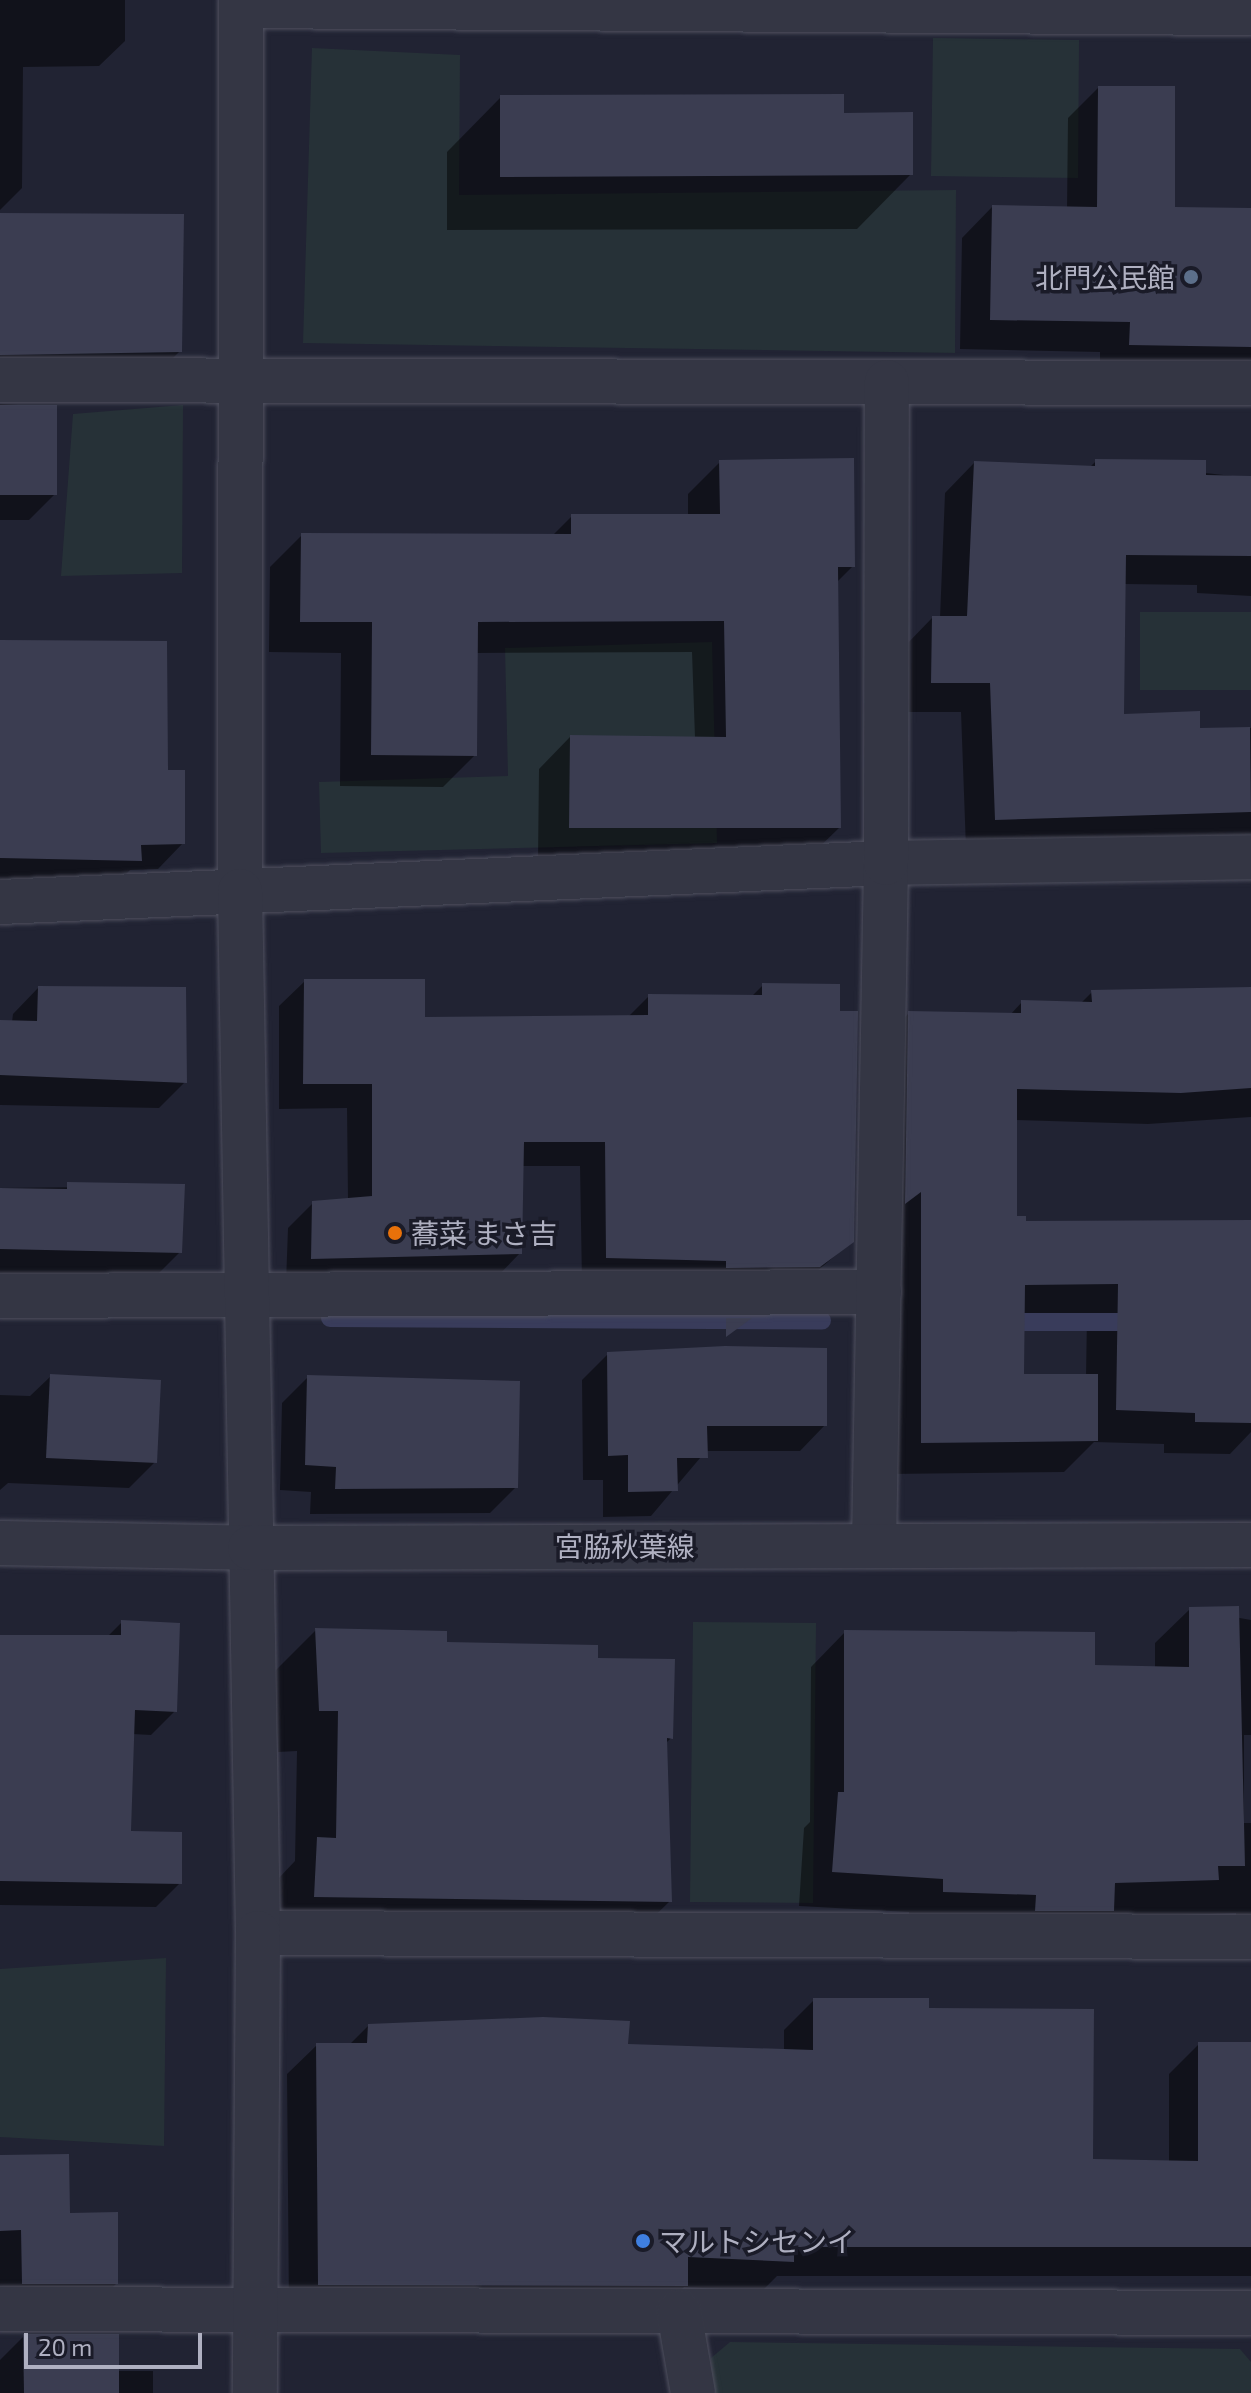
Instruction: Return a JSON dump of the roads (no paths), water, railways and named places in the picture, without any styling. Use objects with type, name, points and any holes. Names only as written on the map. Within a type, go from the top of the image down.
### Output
[{"type":"street","points":[[255,2393],[258,1933],[240,891],[241,3],[1251,13]]},
{"type":"street","points":[[0,380],[1251,383]]},
{"type":"street","points":[[874,1545],[886,863],[887,382]]},
{"type":"street","points":[[0,902],[886,863],[1251,857]]},
{"type":"street","points":[[0,1296],[247,1299],[879,1292]]},
{"type":"street","name":"宮脇秋葉線","points":[[0,1543],[250,1548],[1251,1545]]},
{"type":"street","points":[[258,1933],[1251,1937]]},
{"type":"street","points":[[0,2309],[1251,2313]]},
{"type":"street","points":[[679,2312],[693,2393]]},
{"type":"waterway","points":[[330,1318],[822,1321]]},
{"type":"waterway","points":[[1000,1322],[1142,1322]]},
{"type":"place","name":"北門公民館","points":[[1191,277]]},
{"type":"place","name":"蕎菜 まさ吉","points":[[395,1233]]},
{"type":"place","name":"マルトシセンイ","points":[[643,2241]]}]
